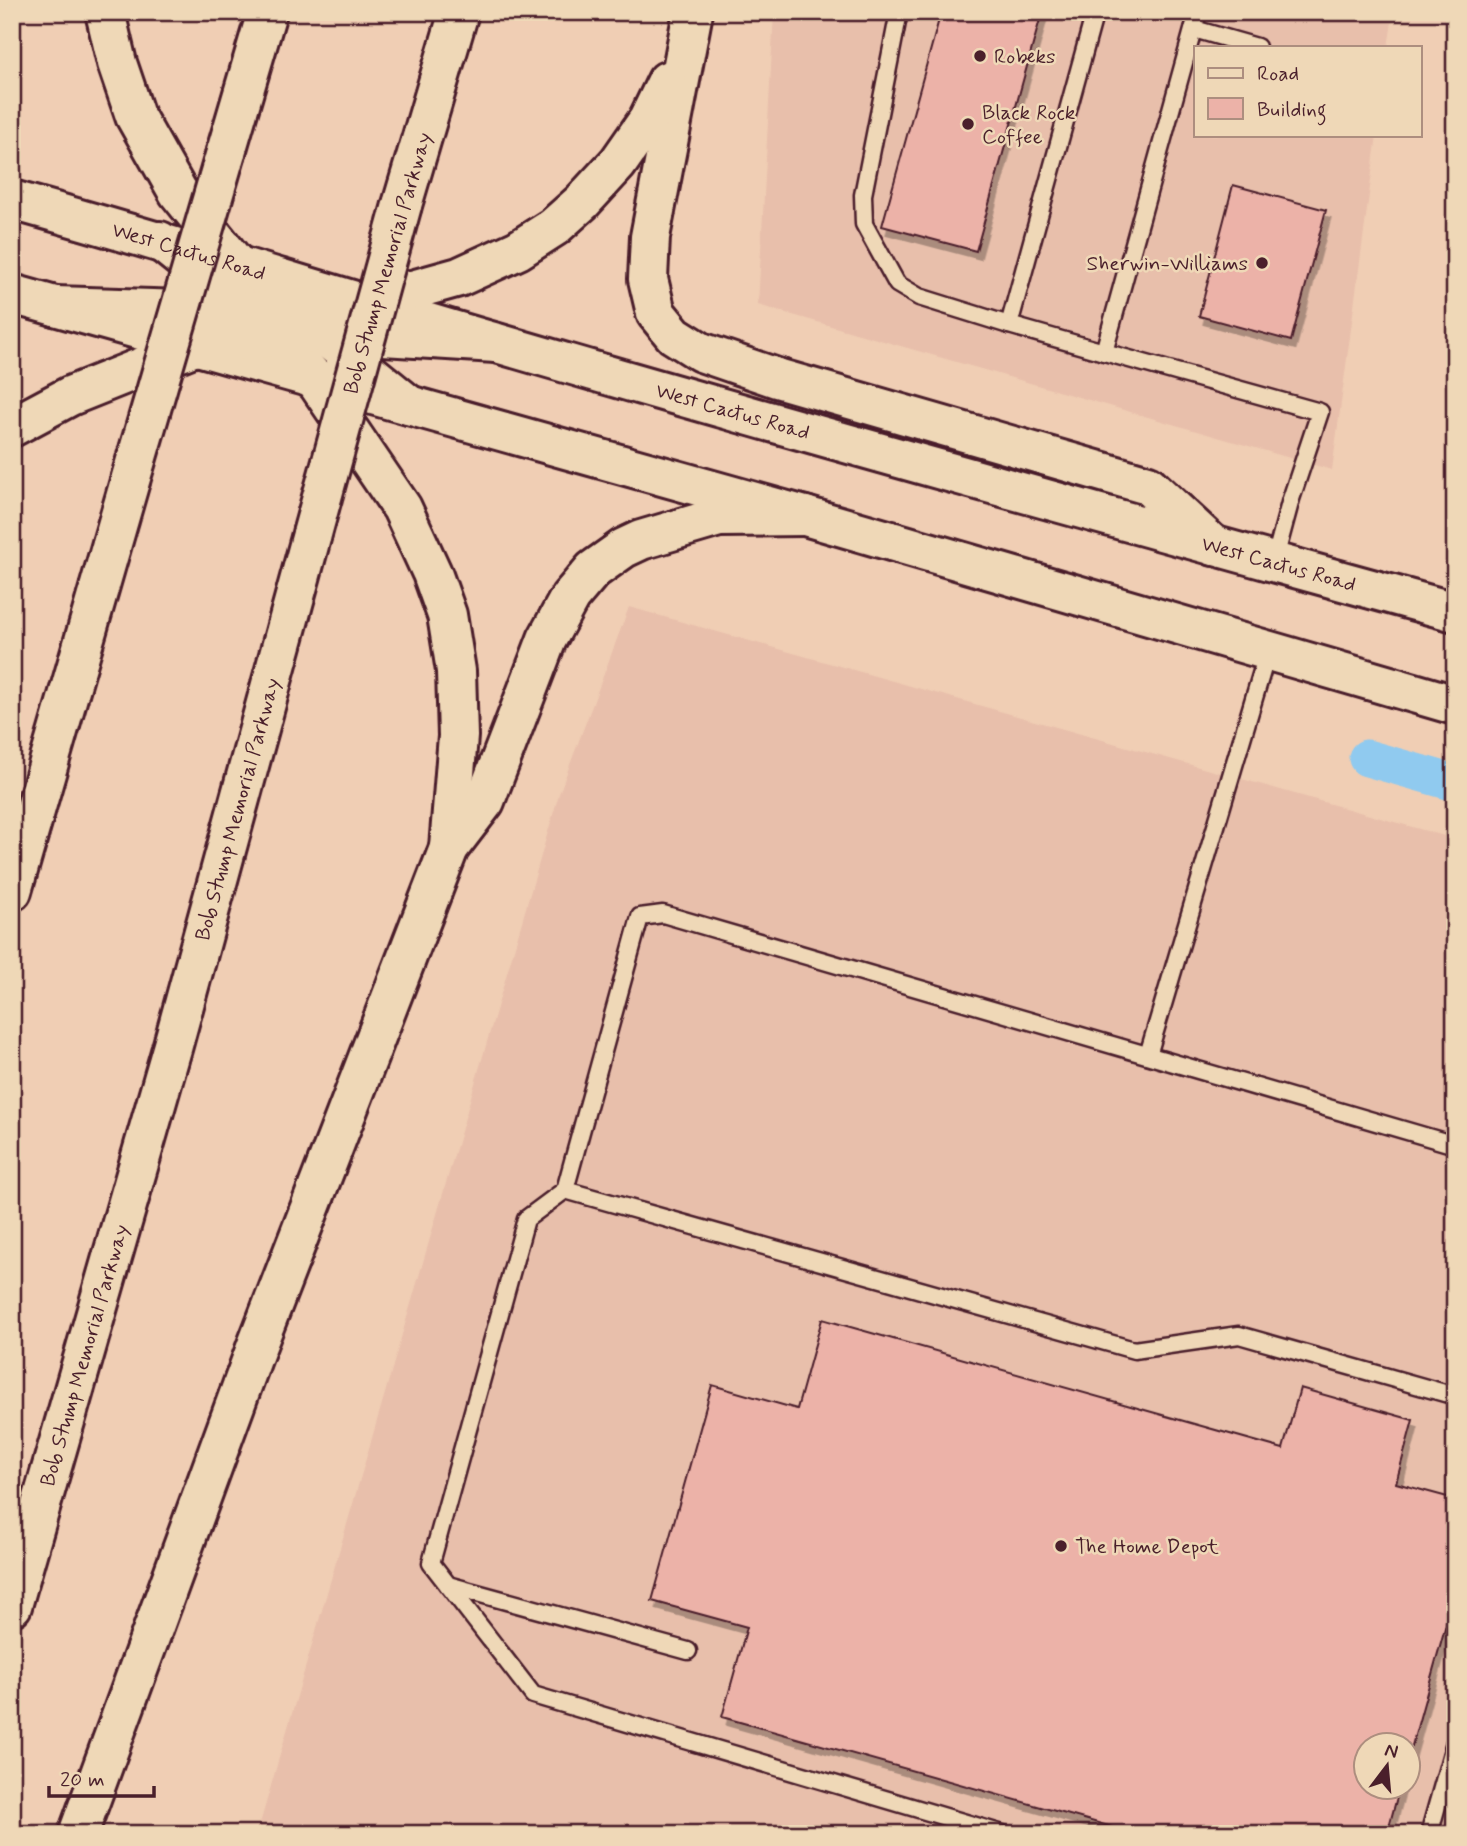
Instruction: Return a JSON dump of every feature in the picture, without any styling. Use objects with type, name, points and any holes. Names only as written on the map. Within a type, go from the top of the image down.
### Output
[{"type":"main road","points":[[105,12],[117,63],[135,116],[178,192],[235,263],[402,509],[432,573],[447,615],[456,671],[458,736],[449,848]]},
{"type":"main road","points":[[12,891],[267,12]]},
{"type":"main road","name":"Bob Stump Memorial Parkway","points":[[12,1606],[173,1045],[402,205],[458,12]]},
{"type":"main road","points":[[12,427],[70,396],[272,318],[362,303],[459,277],[518,250],[554,227],[582,202],[618,163],[648,120],[689,27]]},
{"type":"main road","points":[[689,27],[650,237],[648,279],[656,313],[674,335],[701,352],[777,378],[1148,485],[1214,546]]},
{"type":"main road","name":"West Cactus Road","points":[[12,200],[965,478],[1455,612]]},
{"type":"main road","points":[[160,241],[272,318]]},
{"type":"main road","points":[[12,294],[805,516],[1455,705]]},
{"type":"main road","points":[[55,306],[272,318],[319,332],[496,343]]},
{"type":"main road","points":[[319,332],[410,405]]},
{"type":"main road","points":[[78,1834],[257,1345],[449,848],[485,801],[547,639],[570,597],[593,570],[624,548],[641,541],[719,517],[805,516]]},
{"type":"lane","points":[[899,12],[863,195],[864,224],[897,285],[919,297],[1009,325],[1320,412],[1274,563]]},
{"type":"lane","points":[[1009,325],[1095,12]]},
{"type":"lane","points":[[1104,352],[1198,12]]},
{"type":"lane","points":[[1194,29],[1254,46]]},
{"type":"lane","points":[[1148,1055],[1268,650]]},
{"type":"lane","points":[[1003,1834],[533,1695],[431,1563],[526,1219],[565,1190],[640,917],[663,914],[1455,1144]]},
{"type":"lane","points":[[565,1190],[1134,1350],[1239,1335],[1455,1396]]},
{"type":"lane","points":[[448,1585],[688,1651]]},
{"type":"lane","points":[[1429,1834],[1455,1742]]},
{"type":"shaded area","points":[[774,12],[1358,12],[1392,22],[1388,46],[1194,46],[1194,136],[1377,136],[1332,470],[758,305]]},
{"type":"shaded area","points":[[629,607],[1455,839],[1455,1834],[257,1834],[559,794]]},
{"type":"building","points":[[941,12],[1042,12],[976,251],[882,226]]},
{"type":"building","name":"Sherwin-Williams","points":[[1233,185],[1326,210],[1291,341],[1199,316]]},
{"type":"building","name":"The Home Depot","points":[[822,1319],[1283,1449],[1300,1388],[1413,1420],[1396,1483],[1455,1499],[1455,1592],[1416,1730],[1352,1730],[1352,1800],[1396,1800],[1387,1834],[1137,1834],[722,1717],[747,1627],[652,1601],[712,1385],[797,1409]]},
{"type":"waterway","points":[[1367,758],[1455,783]]},
{"type":"place","name":"Robeks","points":[[980,56]]},
{"type":"place","name":"Black Rock Coffee","points":[[968,124]]},
{"type":"place","name":"Sherwin-Williams","points":[[1262,263]]},
{"type":"place","name":"The Home Depot","points":[[1061,1546]]}]
